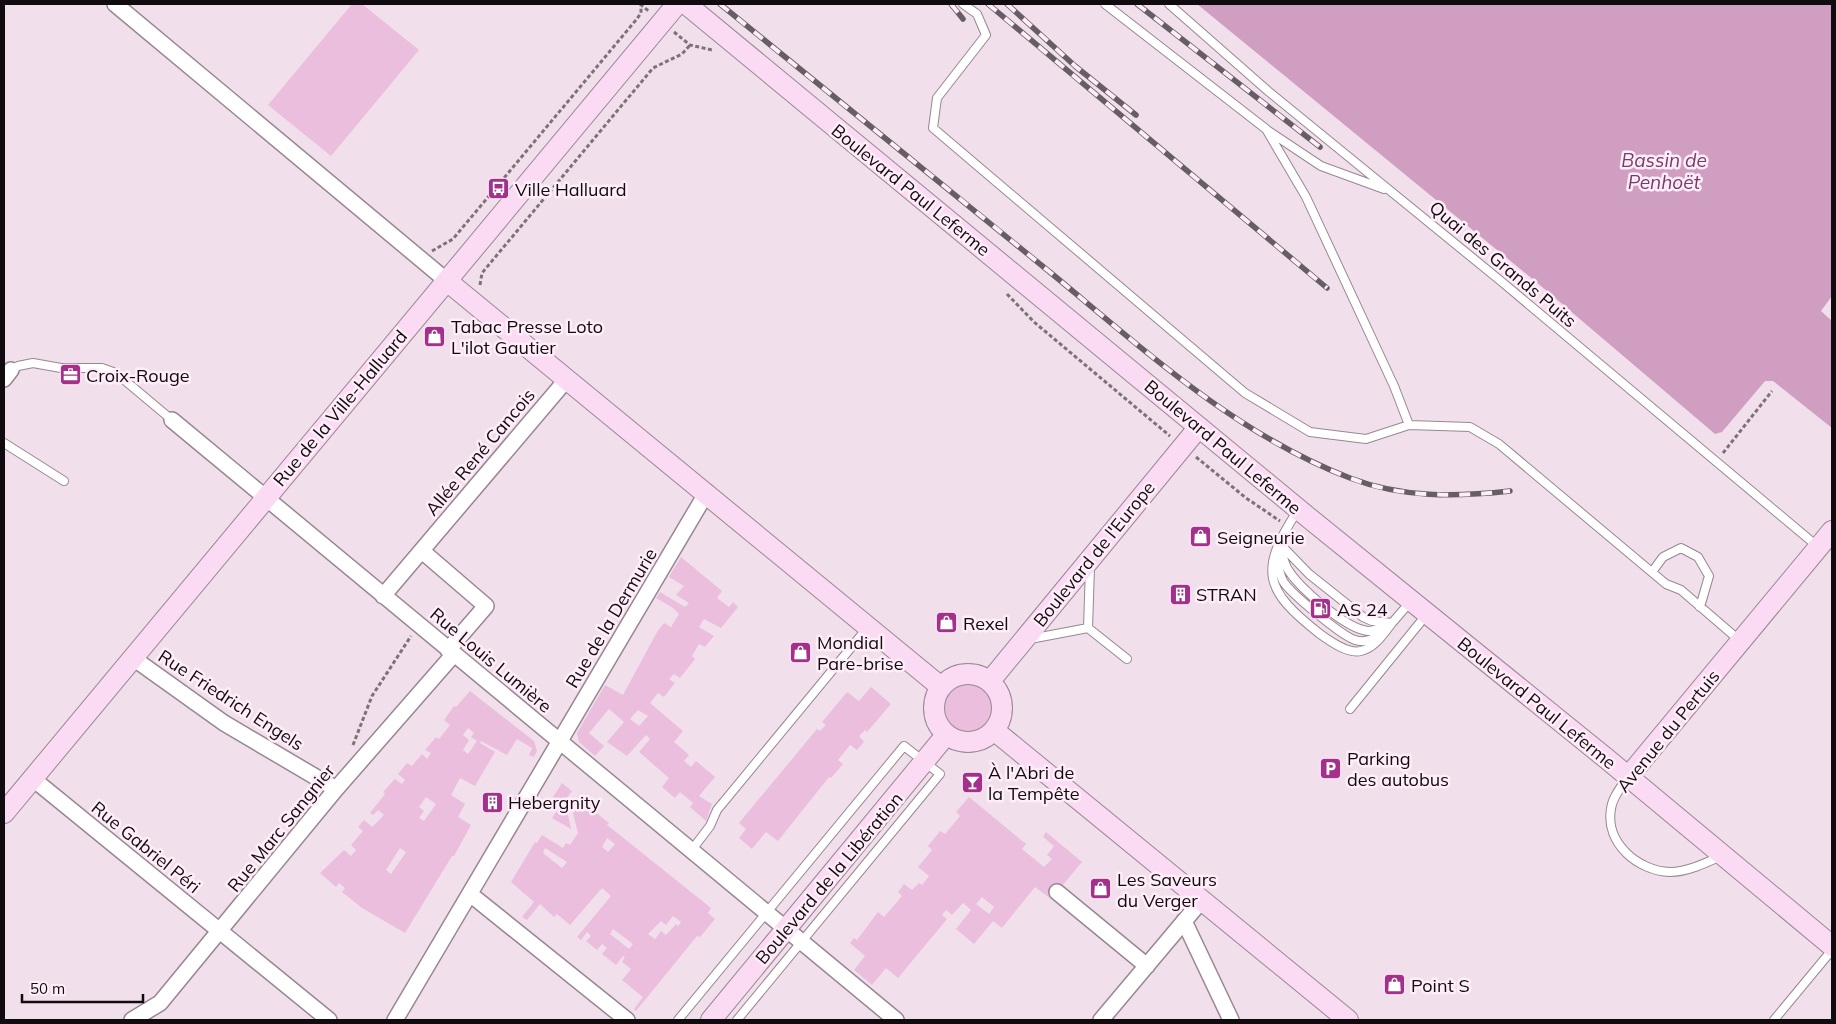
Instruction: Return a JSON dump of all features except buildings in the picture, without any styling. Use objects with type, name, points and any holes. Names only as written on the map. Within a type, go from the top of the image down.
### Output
[{"type":"main road","name":"Rue de la Ville-Halluard","points":[[4,813],[677,4]]},
{"type":"main road","name":"Boulevard Paul Leferme","points":[[686,4],[1298,509],[1628,776],[1832,948]]},
{"type":"main road","points":[[447,281],[707,492],[941,687]]},
{"type":"main road","name":"Boulevard de l'Europe","points":[[990,681],[1199,427]]},
{"type":"main road","name":"Avenue du Pertuis","points":[[1628,776],[1828,540]]},
{"type":"main road","points":[[959,675],[980,676],[990,681],[1001,696],[1003,704],[1002,714],[995,731],[976,742],[955,740],[946,735],[939,727],[934,706],[941,687],[949,679],[959,675]]},
{"type":"main road","points":[[995,731],[1348,1020]]},
{"type":"main road","name":"Boulevard de la Libération","points":[[711,1020],[946,735]]},
{"type":"street","points":[[115,4],[447,281]]},
{"type":"street","name":"Allée René Cancois","points":[[383,596],[567,379]]},
{"type":"street","name":"Rue Louis Lumière","points":[[172,420],[896,1020]]},
{"type":"street","name":"Rue de la Dermurie","points":[[396,1020],[707,492]]},
{"type":"street","name":"Rue Marc Sangnier","points":[[132,1020],[160,1004],[451,652],[486,606],[422,550]]},
{"type":"street","name":"Rue Friedrich Engels","points":[[132,658],[224,723],[336,789]]},
{"type":"street","name":"Rue Gabriel Péri","points":[[32,778],[329,1020]]},
{"type":"street","points":[[1057,892],[1147,966]]},
{"type":"street","points":[[470,894],[627,1020]]},
{"type":"street","points":[[1102,1020],[1202,900]]},
{"type":"street","points":[[1184,921],[1231,1020]]},
{"type":"lane","points":[[963,4],[977,14],[986,35],[938,98],[933,128],[1245,393],[1310,432],[1366,439],[1408,425],[1470,427],[1499,444],[1666,584],[1681,590],[1741,641]]},
{"type":"lane","points":[[1105,4],[1266,129],[1321,166],[1391,191]]},
{"type":"lane","name":"Quai des Grands Puits","points":[[1169,4],[1268,91],[1716,461],[1828,540]]},
{"type":"lane","points":[[1266,129],[1306,197],[1394,386],[1408,425]]},
{"type":"lane","points":[[7,375],[18,366],[33,363],[61,368],[102,368],[116,373],[172,420]]},
{"type":"lane","points":[[4,443],[64,481]]},
{"type":"lane","points":[[1298,509],[1278,542],[1273,564],[1276,591],[1294,613],[1323,636],[1353,652],[1364,651],[1378,642],[1392,623]]},
{"type":"lane","points":[[1278,542],[1309,574],[1363,617],[1372,621],[1392,623]]},
{"type":"lane","points":[[1278,542],[1287,568],[1298,582],[1340,618],[1355,628],[1369,631],[1392,623],[1419,608]]},
{"type":"lane","points":[[1278,542],[1277,555],[1283,581],[1293,594],[1353,640],[1373,639],[1392,623]]},
{"type":"lane","points":[[1652,572],[1663,557],[1681,548],[1698,557],[1709,576],[1700,607]]},
{"type":"lane","points":[[1088,628],[1091,558]]},
{"type":"lane","points":[[1350,709],[1419,608]]},
{"type":"lane","points":[[691,851],[710,826],[717,810],[868,626]]},
{"type":"lane","points":[[1023,640],[1088,628],[1127,659]]},
{"type":"lane","points":[[678,1020],[904,746],[940,774],[737,1020]]},
{"type":"lane","name":"Avenue du Pertuis","points":[[1628,776],[1618,791],[1611,809],[1612,830],[1622,849],[1637,862],[1651,868],[1670,872],[1692,868],[1722,855]]},
{"type":"lane","points":[[1774,1020],[1832,948]]},
{"type":"path","points":[[424,262],[435,248],[453,239],[636,20],[641,13],[641,4]]},
{"type":"path","points":[[478,306],[482,273],[653,68],[682,54],[690,45]]},
{"type":"path","points":[[1716,461],[1772,391]]},
{"type":"path","points":[[351,752],[372,696],[419,625]]},
{"type":"shaded area","points":[[352,4],[362,4],[419,50],[331,156],[268,105]]},
{"type":"shaded area","points":[[681,557],[722,591],[717,598],[729,607],[733,602],[738,607],[721,628],[704,619],[699,627],[714,636],[705,647],[699,644],[692,656],[695,659],[680,678],[674,674],[669,679],[675,683],[664,697],[658,693],[650,703],[683,731],[674,742],[689,755],[684,761],[691,767],[696,761],[715,777],[699,796],[712,804],[706,821],[690,807],[693,803],[680,792],[675,798],[662,787],[669,778],[639,752],[650,739],[646,735],[627,756],[607,742],[624,722],[609,709],[589,733],[604,746],[595,756],[579,742],[577,733],[605,685],[623,695],[657,632],[664,623],[671,627],[679,614],[656,598],[660,592],[685,607],[689,603],[676,595],[684,586],[669,577]],"holes":[[[638,710],[648,716],[639,726],[630,719]]]},
{"type":"shaded area","points":[[967,683],[977,685],[985,690],[990,698],[992,708],[990,718],[985,726],[977,731],[967,733],[957,731],[949,726],[944,718],[942,708],[944,698],[949,690],[957,685]]},
{"type":"shaded area","points":[[871,687],[891,704],[867,732],[865,730],[859,736],[864,742],[857,750],[850,745],[838,760],[843,764],[831,778],[829,777],[778,841],[766,832],[752,849],[739,838],[746,829],[739,823],[817,729],[820,731],[826,725],[822,722],[847,692],[859,701]]},
{"type":"shaded area","points":[[470,691],[534,741],[537,751],[534,757],[529,755],[532,748],[517,739],[507,755],[481,741],[480,743],[495,752],[475,786],[460,778],[451,795],[465,804],[458,817],[471,825],[454,856],[452,856],[405,933],[362,908],[342,892],[345,888],[339,883],[336,887],[320,873],[344,850],[351,856],[356,850],[351,845],[363,831],[358,827],[364,820],[372,827],[384,815],[378,810],[373,815],[370,813],[385,794],[383,792],[395,779],[402,784],[405,780],[398,774],[407,763],[412,766],[422,754],[427,759],[431,753],[425,750],[436,737],[439,739],[450,725],[444,720],[454,706],[456,707]],"holes":[[[468,728],[474,733],[471,737],[477,741],[468,754],[463,750],[469,740],[463,735]],[[426,797],[436,804],[424,821],[419,818],[424,811],[419,807]],[[400,848],[406,852],[391,874],[386,870]]]},
{"type":"shaded area","points":[[562,783],[572,791],[561,806],[567,810],[571,829],[552,818],[560,806],[551,800]]},
{"type":"shaded area","points":[[969,797],[1026,844],[1022,849],[1044,867],[1052,859],[1047,855],[1054,846],[1043,837],[1046,832],[1082,862],[1051,899],[1035,887],[1002,928],[993,921],[974,944],[956,929],[971,910],[963,903],[952,915],[946,910],[942,915],[947,919],[898,978],[886,968],[872,985],[854,970],[865,956],[850,943],[854,938],[857,940],[878,912],[884,917],[902,896],[898,892],[904,884],[912,890],[919,883],[922,885],[929,876],[918,867],[932,850],[928,846],[940,831],[945,834],[960,816],[956,812]],"holes":[[[982,897],[994,907],[989,914],[976,904]]]},
{"type":"shaded area","points":[[583,802],[609,823],[607,825],[711,908],[708,913],[715,919],[700,937],[697,936],[636,1011],[634,1009],[643,997],[622,980],[631,969],[622,962],[625,957],[623,956],[616,965],[602,954],[607,948],[602,944],[597,950],[586,941],[591,936],[587,932],[581,940],[577,937],[611,896],[602,888],[570,925],[557,914],[554,917],[540,904],[527,920],[522,917],[534,902],[511,882],[535,842],[537,843],[542,835],[563,848],[566,843],[570,845],[578,833],[573,813]],"holes":[[[607,838],[615,844],[608,852],[602,847]],[[545,848],[567,862],[562,868],[543,853]],[[673,916],[681,922],[678,926],[676,924],[666,935],[661,931],[655,939],[648,934],[661,921],[666,925]],[[613,929],[633,944],[629,949],[610,934]]]},
{"type":"water","name":"Bassin de Penhoët","points":[[1197,4],[1832,4],[1832,296],[1821,311],[1832,321],[1832,428],[1773,381],[1765,381],[1722,432],[1715,434],[1541,286]]},
{"type":"railway","points":[[720,4],[1156,360],[1230,414],[1269,439],[1308,460],[1370,485],[1409,492],[1449,495],[1510,491]]},
{"type":"railway","points":[[951,4],[963,19]]},
{"type":"railway","points":[[988,4],[1327,288]]},
{"type":"railway","points":[[1007,4],[1075,66],[1136,115]]},
{"type":"railway","points":[[1137,4],[1320,147]]},
{"type":"place","name":"Ville Halluard","points":[[499,189]]},
{"type":"place","name":"Tabac Presse Loto L'ilot Gautier","points":[[435,336]]},
{"type":"place","name":"Croix-Rouge","points":[[70,375]]},
{"type":"place","name":"Seigneurie","points":[[1201,537]]},
{"type":"place","name":"STRAN","points":[[1180,594]]},
{"type":"place","name":"AS 24","points":[[1321,609]]},
{"type":"place","name":"Rexel","points":[[947,623]]},
{"type":"place","name":"Mondial Pare-brise","points":[[801,652]]},
{"type":"place","name":"Parking des autobus","points":[[1331,768]]},
{"type":"place","name":"À l'Abri de la Tempête","points":[[972,782]]},
{"type":"place","name":"Hebergnity","points":[[492,802]]},
{"type":"place","name":"Les Saveurs du Verger","points":[[1101,889]]},
{"type":"place","name":"Point S","points":[[1395,985]]}]
